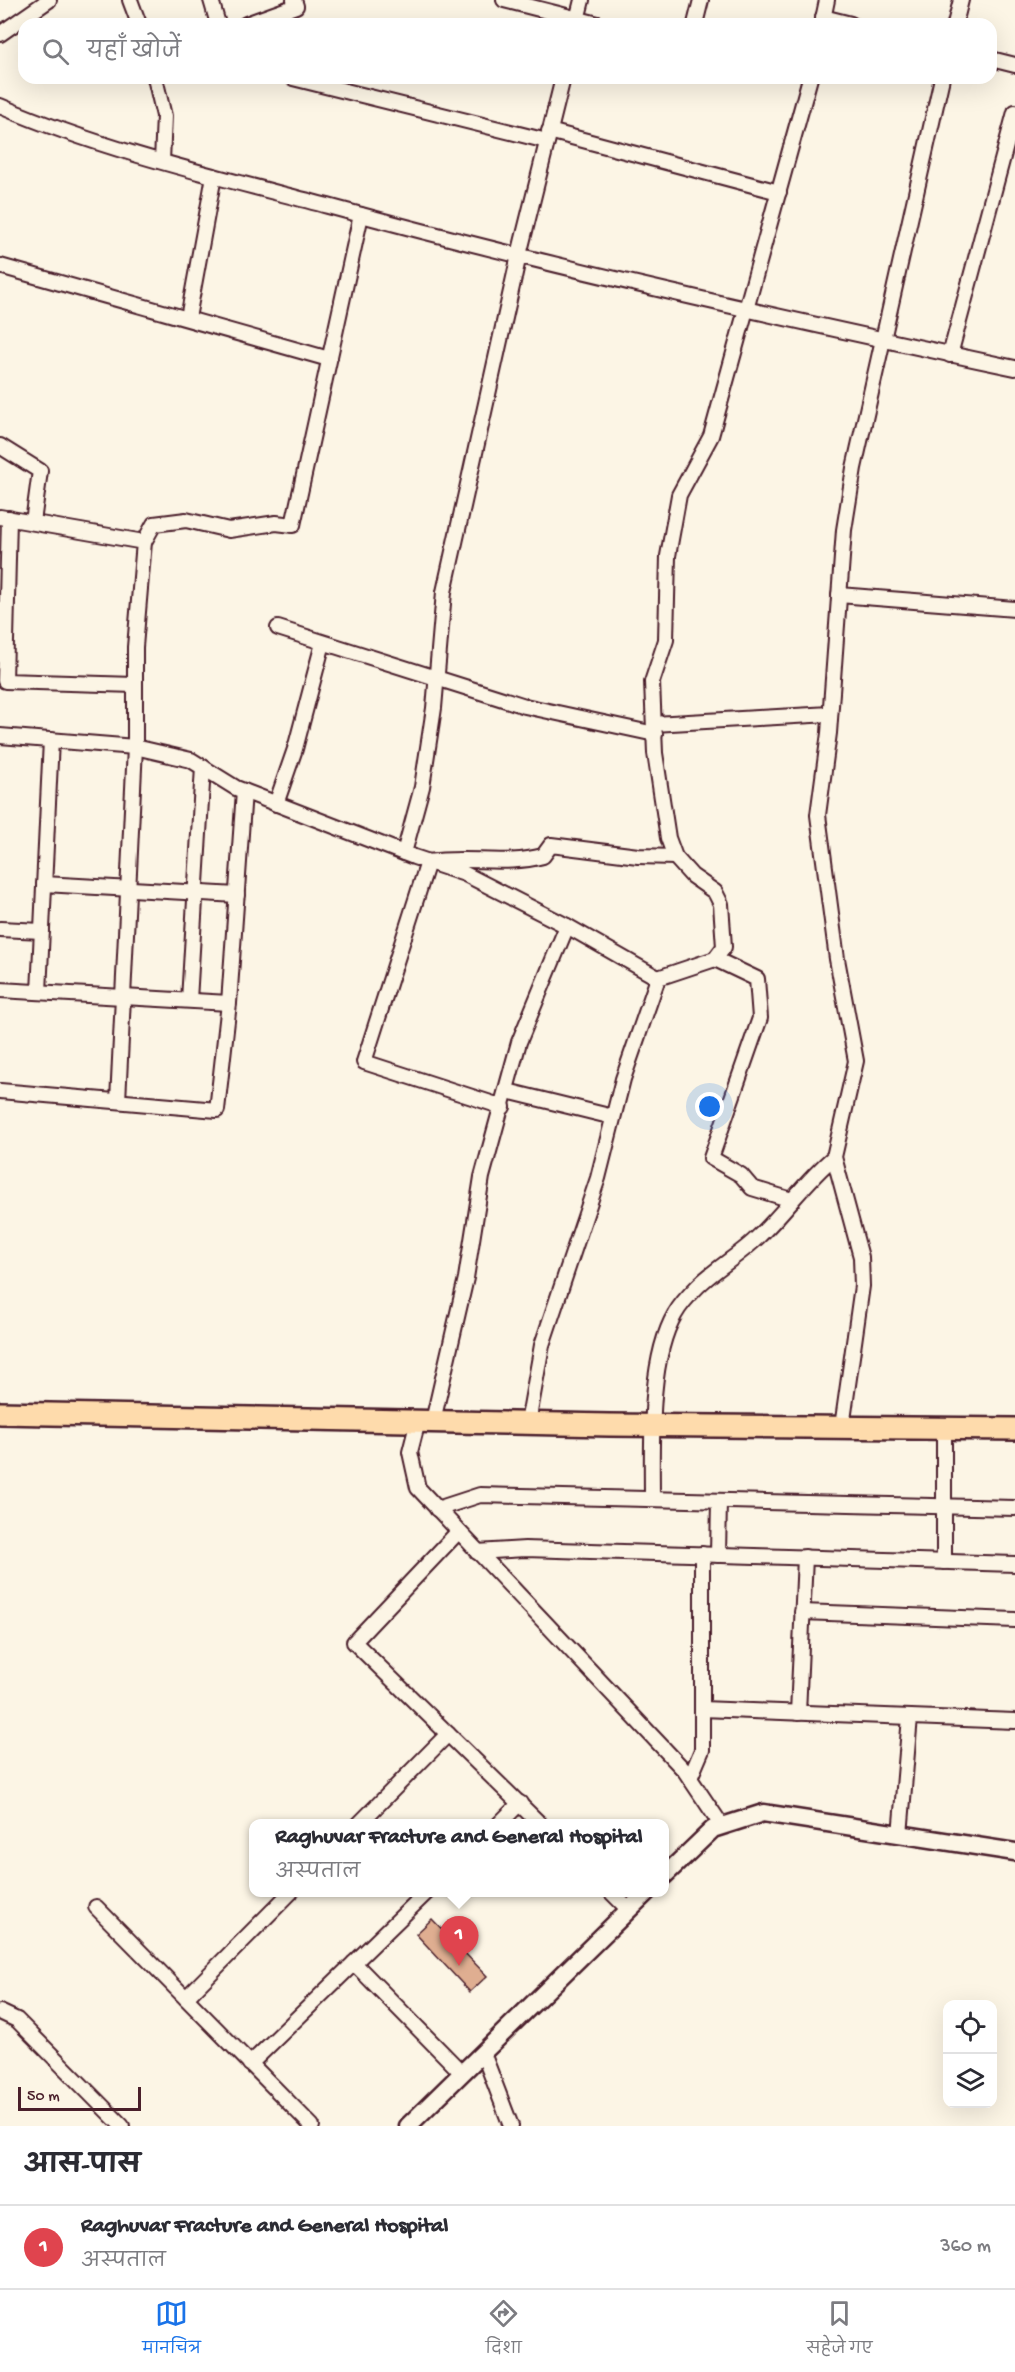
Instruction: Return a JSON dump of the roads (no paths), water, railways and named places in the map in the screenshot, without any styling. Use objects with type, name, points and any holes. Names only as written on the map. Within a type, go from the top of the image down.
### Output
[{"type":"main road","points":[[0,1413],[1015,1429]]},
{"type":"street","points":[[23,18],[49,0]]},
{"type":"street","points":[[130,0],[137,18]]},
{"type":"street","points":[[211,0],[216,18]]},
{"type":"street","points":[[263,18],[296,6],[294,0]]},
{"type":"street","points":[[504,0],[567,18]]},
{"type":"street","points":[[578,18],[582,0]]},
{"type":"street","points":[[696,18],[701,0]]},
{"type":"street","points":[[823,18],[827,0]]},
{"type":"street","points":[[956,18],[961,0]]},
{"type":"street","points":[[0,34],[18,22]]},
{"type":"street","points":[[997,60],[1015,65]]},
{"type":"street","points":[[156,84],[164,116],[162,161]]},
{"type":"street","points":[[318,84],[779,192]]},
{"type":"street","points":[[404,853],[422,787],[436,680],[444,592],[519,255],[561,84]]},
{"type":"street","points":[[0,736],[135,747],[191,760],[244,791],[465,874],[567,926],[658,978],[715,958],[724,946],[722,904],[715,892],[692,876],[675,857],[668,838],[654,729],[652,682],[666,640],[668,556],[679,495],[711,436],[808,84]]},
{"type":"street","points":[[842,1427],[861,1276],[858,1246],[834,1157],[856,1061],[837,959],[820,844],[818,815],[830,714],[844,530],[881,340],[941,84]]},
{"type":"street","points":[[0,106],[162,161],[361,215],[746,310],[1015,368]]},
{"type":"street","points":[[950,354],[1015,112]]},
{"type":"street","points":[[188,318],[214,176]]},
{"type":"street","points":[[118,1101],[135,747],[135,647],[144,542],[154,524],[186,520],[229,530],[276,523],[293,525],[361,215]]},
{"type":"street","points":[[0,266],[329,359]]},
{"type":"street","points":[[0,446],[40,471],[33,522]]},
{"type":"street","points":[[135,686],[5,681],[4,517],[144,542]]},
{"type":"street","points":[[839,595],[1015,609]]},
{"type":"street","points":[[278,628],[436,680],[525,706],[654,729],[830,714]]},
{"type":"street","points":[[276,804],[295,749],[323,643]]},
{"type":"street","points":[[39,992],[51,740]]},
{"type":"street","points":[[189,1000],[202,767]]},
{"type":"street","points":[[0,1090],[217,1110],[229,1003],[244,791]]},
{"type":"street","points":[[428,862],[455,858],[527,860],[543,856],[551,845],[638,856],[675,857]]},
{"type":"street","points":[[428,862],[364,1062],[502,1107]]},
{"type":"street","points":[[44,884],[237,895]]},
{"type":"street","points":[[567,926],[519,1042],[482,1177],[466,1278],[426,1421],[410,1452],[418,1488],[690,1778],[722,1826]]},
{"type":"street","points":[[0,929],[42,931]]},
{"type":"street","points":[[715,958],[757,979],[760,1018],[711,1158],[741,1174],[752,1188],[792,1200]]},
{"type":"street","points":[[528,1423],[542,1346],[598,1178],[623,1080],[658,978]]},
{"type":"street","points":[[0,990],[123,995],[229,1003]]},
{"type":"street","points":[[507,1091],[613,1117]]},
{"type":"street","points":[[652,1499],[652,1425],[662,1347],[675,1314],[699,1285],[740,1255],[775,1221],[809,1178],[834,1157]]},
{"type":"street","points":[[944,1428],[944,1562]]},
{"type":"street","points":[[437,1509],[480,1495],[1015,1508]]},
{"type":"street","points":[[717,1555],[718,1501]]},
{"type":"street","points":[[458,1532],[354,1642],[535,1819]]},
{"type":"street","points":[[477,1552],[525,1549],[1015,1564]]},
{"type":"street","points":[[690,1778],[702,1750],[702,1554]]},
{"type":"street","points":[[798,1713],[805,1557]]},
{"type":"street","points":[[802,1612],[1015,1620]]},
{"type":"street","points":[[702,1709],[1015,1721]]},
{"type":"street","points":[[900,1834],[910,1717]]},
{"type":"street","points":[[364,1819],[448,1734]]},
{"type":"street","points":[[504,1819],[520,1803]]},
{"type":"street","points":[[669,1871],[713,1829],[763,1813],[1015,1852]]},
{"type":"street","points":[[186,1998],[287,1897]]},
{"type":"street","points":[[250,2064],[423,1897]]},
{"type":"street","points":[[615,1897],[629,1910]]},
{"type":"street","points":[[408,2126],[643,1897]]},
{"type":"street","points":[[96,1907],[312,2126]]},
{"type":"street","points":[[354,1963],[462,2073]]},
{"type":"street","points":[[0,2012],[17,2020],[122,2126]]},
{"type":"street","points":[[483,2053],[511,2126]]},
{"type":"place","name":"Raghuvar Fracture and General Hospital","points":[[459,1966]]}]
